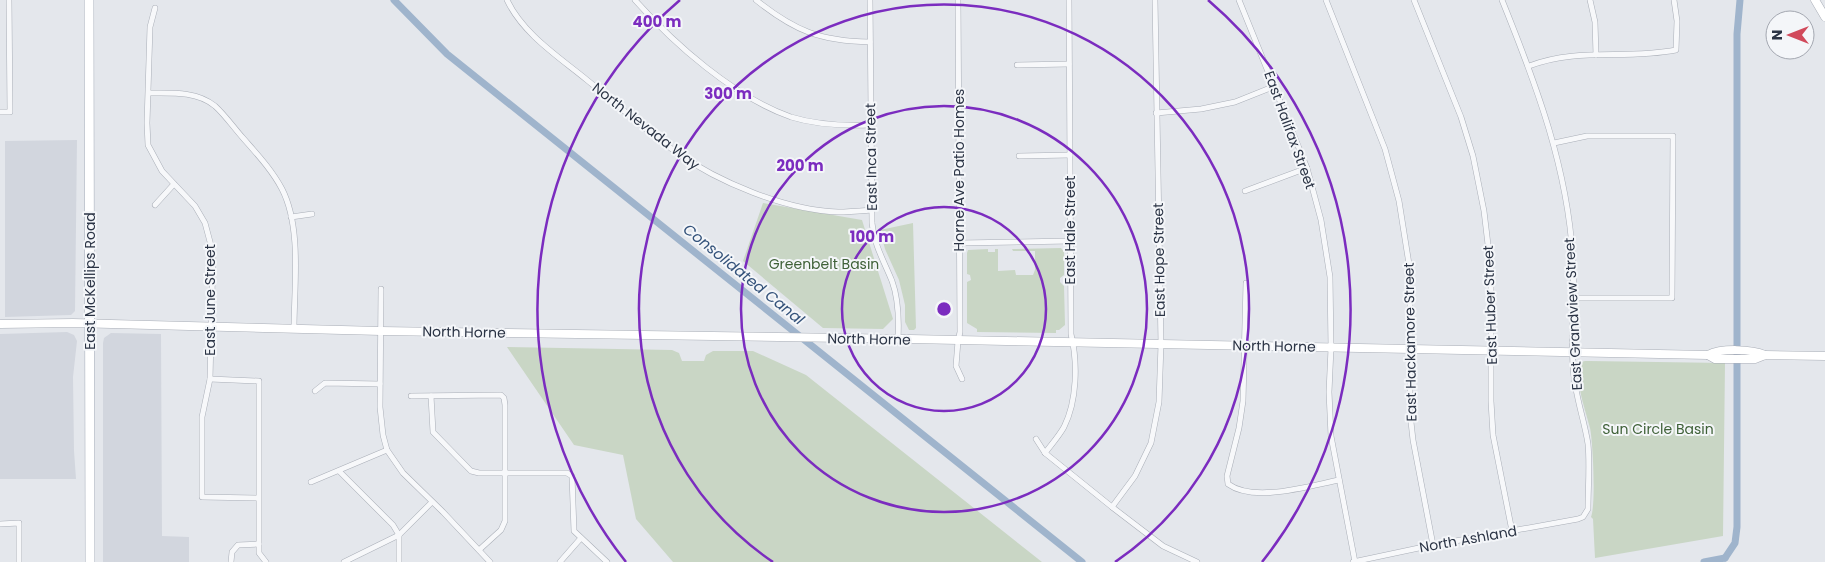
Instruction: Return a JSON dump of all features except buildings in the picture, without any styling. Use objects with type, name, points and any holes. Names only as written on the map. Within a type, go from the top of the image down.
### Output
[{"type":"main road","name":"East McKellips Road","points":[[89,0],[90,562]]},
{"type":"street","points":[[0,112],[10,112],[9,0]]},
{"type":"street","name":"North Nevada Way","points":[[507,0],[511,9],[535,36],[674,151],[704,171],[762,196],[803,206],[839,212],[872,210]]},
{"type":"street","points":[[636,0],[653,20],[723,82],[759,102],[790,116],[815,122],[834,126],[870,126]]},
{"type":"street","points":[[756,0],[780,18],[807,32],[833,39],[870,42]]},
{"type":"street","name":"East Inca Street","points":[[870,0],[872,231],[895,293],[898,310],[898,339]]},
{"type":"street","name":"Horne Ave Patio Homes","points":[[958,0],[960,332],[956,366],[962,379]]},
{"type":"street","name":"East Hale Street","points":[[1045,453],[1064,428],[1073,397],[1075,350],[1071,334],[1068,0]]},
{"type":"street","name":"East Hope Street","points":[[1112,507],[1135,476],[1151,443],[1159,402],[1160,344],[1155,0]]},
{"type":"street","name":"East Halifax Street","points":[[1239,0],[1307,168],[1321,220],[1330,277],[1331,348],[1329,392],[1331,436],[1354,562]]},
{"type":"street","name":"East Hackamore Street","points":[[1326,0],[1385,149],[1399,201],[1408,264],[1410,413],[1413,440],[1433,545]]},
{"type":"street","name":"East Huber Street","points":[[1414,0],[1457,108],[1473,156],[1484,211],[1491,270],[1491,401],[1493,435],[1512,531]]},
{"type":"street","name":"East Grandview Street","points":[[1502,0],[1529,66],[1554,143],[1567,213],[1573,262],[1573,352],[1576,395],[1588,446],[1588,509],[1583,517]]},
{"type":"street","points":[[1590,0],[1595,22],[1596,55]]},
{"type":"street","points":[[1529,66],[1548,59],[1570,55],[1655,54],[1676,50],[1677,21],[1674,0]]},
{"type":"street","points":[[1815,0],[1825,17]]},
{"type":"street","name":"East June Street","points":[[155,8],[150,27],[148,145],[162,171],[195,206],[205,223],[213,253],[210,379],[202,417],[202,497],[258,498]]},
{"type":"street","points":[[1018,65],[1069,64]]},
{"type":"street","points":[[1156,113],[1201,109],[1235,102],[1275,86]]},
{"type":"street","points":[[149,93],[185,94],[200,98],[214,106],[269,168],[283,191],[291,217],[295,254],[294,329]]},
{"type":"street","points":[[1554,143],[1587,136],[1673,136],[1672,298],[1574,298]]},
{"type":"street","points":[[1019,156],[1070,155]]},
{"type":"street","points":[[1244,191],[1307,168]]},
{"type":"street","points":[[155,205],[174,184]]},
{"type":"street","points":[[291,217],[312,214]]},
{"type":"street","points":[[960,242],[1070,241]]},
{"type":"street","points":[[1246,283],[1245,345],[1240,419],[1227,476],[1228,484],[1233,488],[1252,492],[1281,492],[1339,480]]},
{"type":"street","points":[[382,289],[380,384],[382,428],[387,450],[403,473],[490,562]]},
{"type":"street","name":"North Horne","points":[[0,324],[73,323],[211,328],[1492,350],[1708,355],[1714,359],[1728,355],[1744,355],[1755,359],[1765,355],[1825,356]]},
{"type":"street","points":[[210,379],[259,381],[259,553],[266,562]]},
{"type":"street","points":[[315,391],[325,383],[380,384]]},
{"type":"street","points":[[411,396],[501,395],[504,398],[505,521],[501,530],[479,550]]},
{"type":"street","points":[[431,396],[433,432],[471,471],[478,473],[567,473],[572,476],[574,530],[607,562]]},
{"type":"street","points":[[1036,439],[1045,453],[1112,507],[1164,546],[1197,562]]},
{"type":"street","points":[[311,482],[339,472],[387,450]]},
{"type":"street","points":[[339,472],[393,525],[399,534],[399,562]]},
{"type":"street","points":[[344,562],[399,534],[432,502]]},
{"type":"street","name":"North Ashland","points":[[1354,562],[1583,517]]},
{"type":"street","points":[[0,524],[19,523],[19,562]]},
{"type":"street","points":[[560,562],[582,538]]},
{"type":"street","points":[[231,562],[232,552],[238,545],[259,544]]},
{"type":"shaded area","points":[[77,140],[75,311],[71,315],[5,317],[5,141]]},
{"type":"shaded area","points":[[67,332],[74,335],[77,341],[73,377],[76,479],[0,479],[0,334]]},
{"type":"shaded area","points":[[111,333],[161,334],[162,536],[189,537],[189,562],[103,562],[103,343],[104,338]]},
{"type":"green space","name":"Greenbelt Basin","points":[[763,203],[862,220],[893,319],[883,329],[823,328],[743,261]]},
{"type":"green space","points":[[913,223],[916,328],[909,330],[905,322],[905,305],[899,280],[885,249],[880,230]]},
{"type":"green space","points":[[1061,248],[1064,252],[1064,275],[1060,278],[1060,282],[1064,286],[1065,325],[1056,330],[1056,333],[977,332],[977,329],[967,323],[967,282],[971,280],[970,275],[967,274],[968,250],[988,249],[988,252],[995,252],[995,249],[998,249],[998,271],[1015,270],[1016,275],[1033,275],[1035,270],[1035,251],[1013,251],[1012,249]]},
{"type":"green space","points":[[507,347],[672,350],[679,353],[682,361],[704,361],[706,355],[713,351],[753,351],[806,375],[1042,562],[673,562],[636,519],[623,455],[574,445]]},
{"type":"green space","name":"Sun Circle Basin","points":[[1584,361],[1725,363],[1723,536],[1595,558],[1593,519],[1591,517],[1594,487],[1592,446],[1590,428],[1578,380],[1581,363]]},
{"type":"waterway","name":"Consolidated Canal","points":[[394,0],[447,54],[1082,562]]},
{"type":"waterway","points":[[1725,558],[1735,543],[1737,527],[1737,34],[1740,0]]},
{"type":"waterway","name":"Consolidated Canal","points":[[1704,562],[1725,558]]}]
